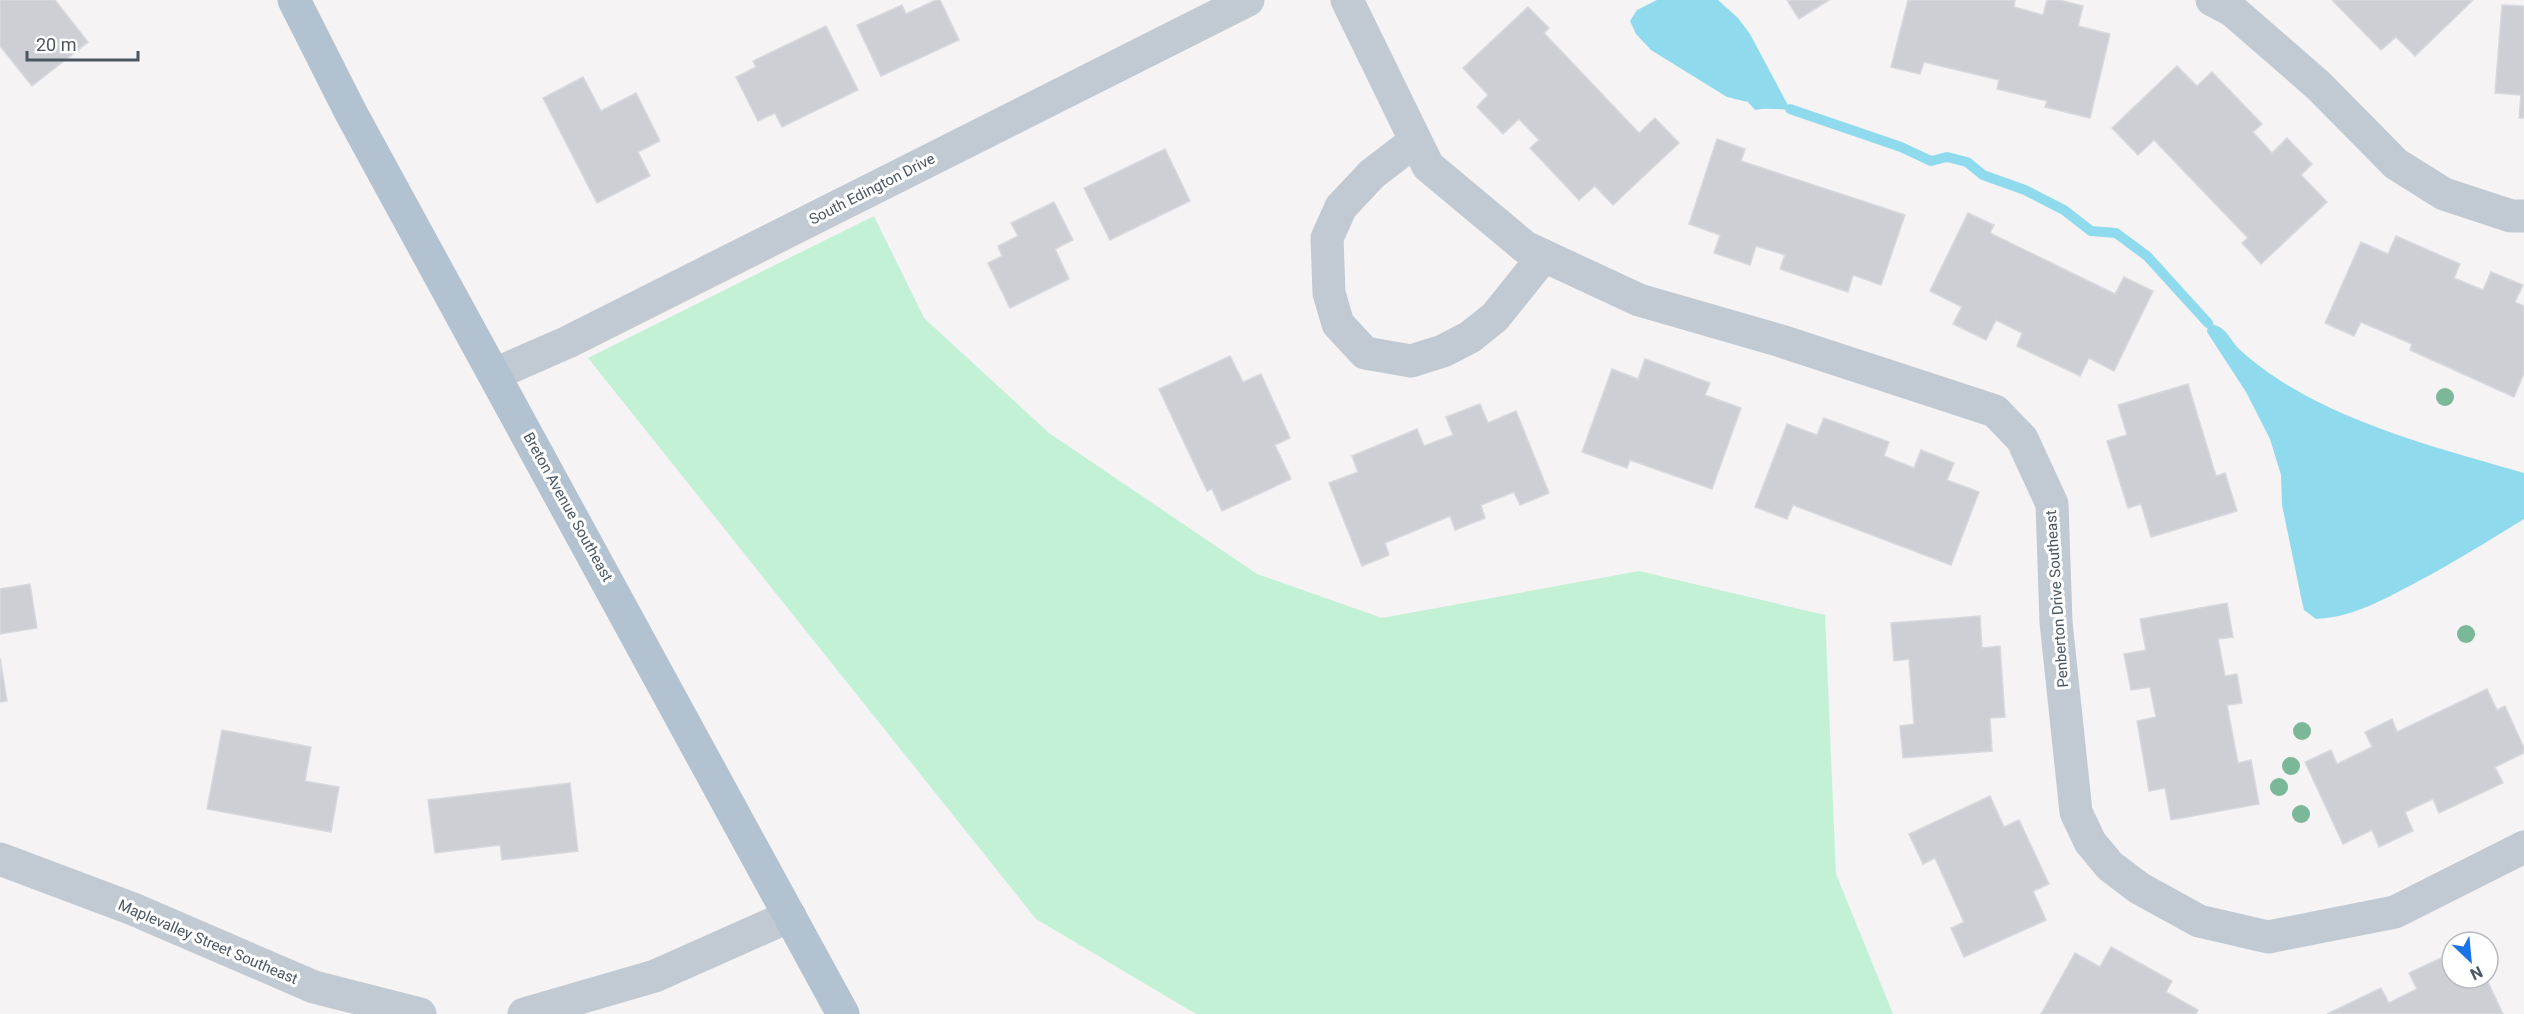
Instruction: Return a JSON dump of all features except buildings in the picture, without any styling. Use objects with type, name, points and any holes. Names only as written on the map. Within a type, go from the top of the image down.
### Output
[{"type":"main road","name":"Breton Avenue Southeast","points":[[294,0],[351,113],[843,1014]]},
{"type":"street","name":"South Edington Drive","points":[[495,374],[568,342],[1248,0]]},
{"type":"street","name":"Penberton Drive Southeast","points":[[1347,0],[1428,166],[1525,247],[1639,300],[1781,341],[1995,411],[2022,439],[2052,504],[2056,622],[2076,812],[2090,842],[2110,866],[2139,888],[2199,921],[2268,937],[2395,912],[2524,847]]},
{"type":"street","points":[[2212,0],[2233,11],[2319,86],[2396,164],[2444,194],[2511,216],[2524,216]]},
{"type":"street","points":[[1415,141],[1372,174],[1341,207],[1327,238],[1329,293],[1338,324],[1365,353],[1411,361],[1443,351],[1470,337],[1495,317],[1544,256]]},
{"type":"street","name":"Maplevalley Street Southeast","points":[[0,858],[134,909],[314,987],[420,1014]]},
{"type":"street","points":[[524,1014],[655,976],[790,916]]},
{"type":"green space","points":[[874,216],[924,318],[1049,433],[1257,574],[1382,618],[1639,571],[1825,615],[1836,874],[1893,1014],[1196,1014],[1036,919],[588,358]]},
{"type":"water","points":[[1657,0],[1718,0],[1738,18],[1750,34],[1790,109],[1755,110],[1748,102],[1727,97],[1651,50],[1636,34],[1630,21],[1637,10]]},
{"type":"water","points":[[2208,323],[2223,329],[2238,348],[2262,368],[2317,401],[2404,437],[2524,473],[2524,519],[2443,568],[2379,601],[2343,615],[2316,619],[2304,610],[2282,505],[2281,475],[2270,439],[2246,392],[2207,332]]},
{"type":"waterway","points":[[1790,109],[1901,147],[1931,161],[1947,157],[1967,162],[1983,175],[2025,190],[2064,210],[2091,231],[2116,233],[2147,256],[2208,323]]}]
